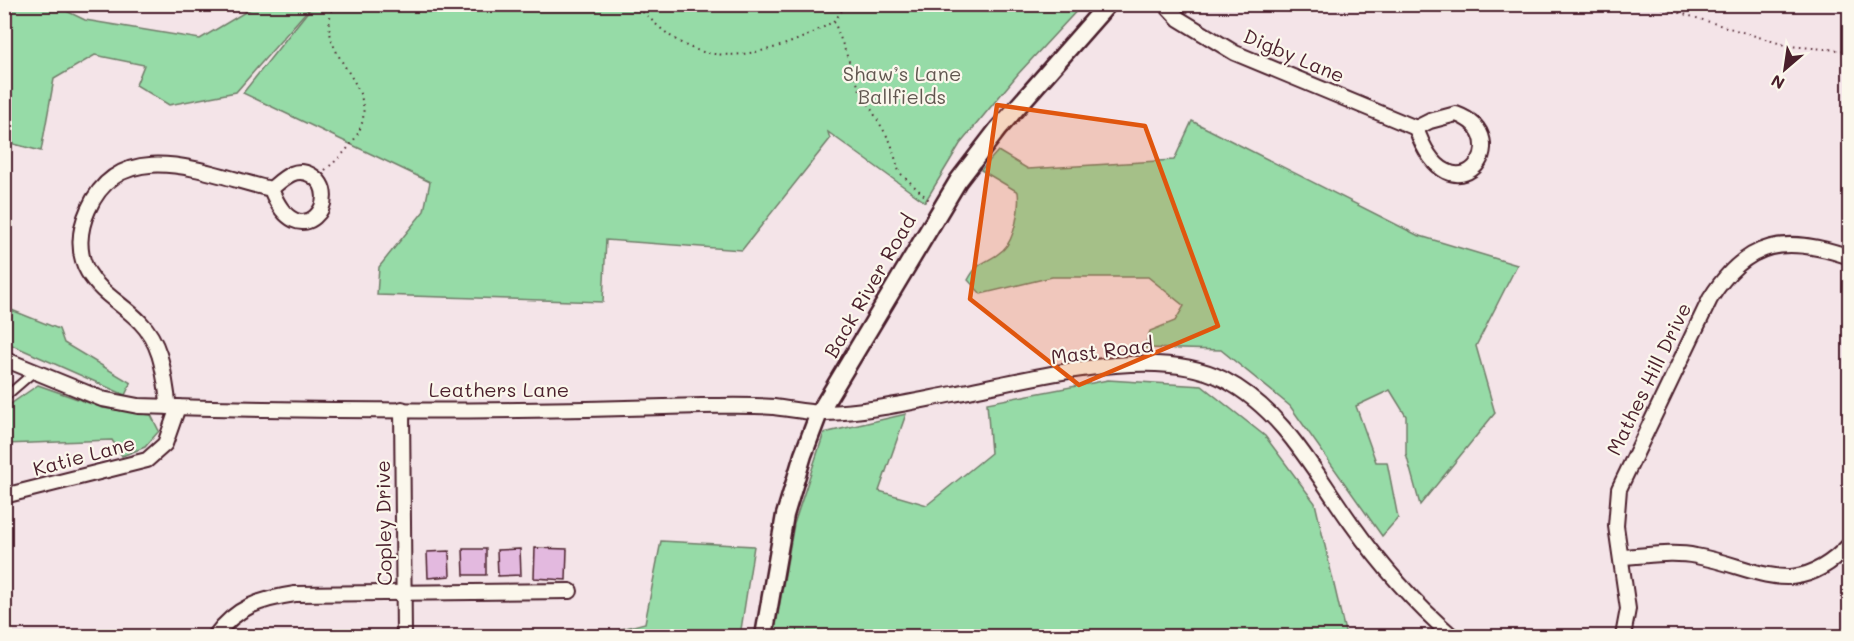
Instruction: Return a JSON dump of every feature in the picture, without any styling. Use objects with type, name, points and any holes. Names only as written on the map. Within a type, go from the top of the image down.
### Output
[{"type":"street","name":"Back River Road","points":[[764,636],[785,515],[803,455],[819,413],[958,182],[998,129],[1108,4]]},
{"type":"street","name":"Digby Lane","points":[[1165,4],[1179,20],[1235,53],[1416,128]]},
{"type":"street","points":[[1456,114],[1469,119],[1479,129],[1484,141],[1483,154],[1476,166],[1468,173],[1456,175],[1443,171],[1432,162],[1416,128],[1443,116],[1456,114]]},
{"type":"street","points":[[173,407],[158,347],[150,334],[140,321],[108,296],[86,270],[80,242],[90,205],[106,182],[117,173],[144,164],[182,167],[271,189],[284,215],[295,221],[306,221],[315,216],[325,199],[324,188],[316,178],[306,172],[296,171],[271,189]]},
{"type":"street","name":"Mathes Hill Drive","points":[[1623,636],[1628,609],[1616,526],[1619,489],[1650,420],[1719,285],[1740,262],[1777,246],[1798,243],[1850,257]]},
{"type":"street","name":"Leathers Lane","points":[[4,358],[102,399],[138,406],[402,409],[743,406],[819,413]]},
{"type":"street","name":"Mast Road","points":[[819,413],[880,407],[1108,365],[1158,363],[1207,372],[1237,387],[1275,418],[1297,443],[1353,525],[1394,577],[1427,614],[1452,636]]},
{"type":"street","name":"Katie Lane","points":[[4,496],[147,460],[165,444],[173,407]]},
{"type":"street","name":"Copley Drive","points":[[402,409],[404,636]]},
{"type":"street","points":[[1622,557],[1694,555],[1761,575],[1780,578],[1798,576],[1828,563],[1850,544]]},
{"type":"street","points":[[215,636],[241,609],[273,597],[296,594],[570,591]]},
{"type":"lane","points":[[4,398],[34,372]]},
{"type":"path","points":[[316,178],[343,156],[362,126],[365,110],[361,92],[334,46],[329,24],[334,4]]},
{"type":"path","points":[[634,4],[669,35],[694,50],[744,54],[783,46],[834,21],[846,4]]},
{"type":"path","points":[[1644,4],[1788,46],[1850,51]]},
{"type":"path","points":[[834,21],[859,88],[891,142],[899,172],[918,187],[931,202]]},
{"type":"highlighted area","points":[[997,105],[1145,126],[1218,326],[1079,385],[970,299]]},
{"type":"green space","points":[[5,4],[54,5],[85,20],[200,39],[257,5],[312,5],[236,92],[169,105],[136,85],[144,65],[95,55],[54,79],[41,151],[6,142],[5,146]]},
{"type":"green space","name":"Shaw’s Lane Ballfields","points":[[313,5],[1082,5],[1018,74],[960,144],[925,202],[828,132],[830,139],[742,250],[606,240],[603,302],[377,295],[379,267],[424,211],[430,182],[243,93]]},
{"type":"green space","points":[[1192,121],[1417,235],[1517,265],[1476,346],[1495,413],[1420,505],[1406,454],[1406,416],[1390,390],[1356,406],[1376,462],[1387,462],[1398,518],[1382,536],[1290,406],[1221,350],[1144,348],[1150,331],[1175,321],[1184,306],[1148,277],[1052,277],[981,294],[968,280],[976,268],[1003,250],[1011,239],[1016,223],[1018,192],[981,170],[998,151],[1028,169],[1174,160]]},
{"type":"green space","points":[[4,307],[59,329],[64,343],[131,383],[125,395],[5,342]]},
{"type":"green space","points":[[1108,380],[1202,386],[1265,436],[1315,503],[1346,636],[774,636],[794,524],[824,433],[906,414],[879,491],[927,505],[991,453],[987,403]]},
{"type":"green space","points":[[38,385],[103,408],[151,415],[159,431],[145,447],[122,456],[112,440],[5,444],[5,408]]},
{"type":"green space","points":[[661,541],[754,546],[740,636],[595,636],[645,623]]},
{"type":"building","points":[[535,548],[567,549],[566,580],[534,578]]},
{"type":"building","points":[[463,549],[486,549],[486,575],[464,575]]},
{"type":"building","points":[[520,549],[521,575],[498,576],[497,550]]},
{"type":"building","points":[[449,551],[450,576],[428,578],[427,552]]}]
